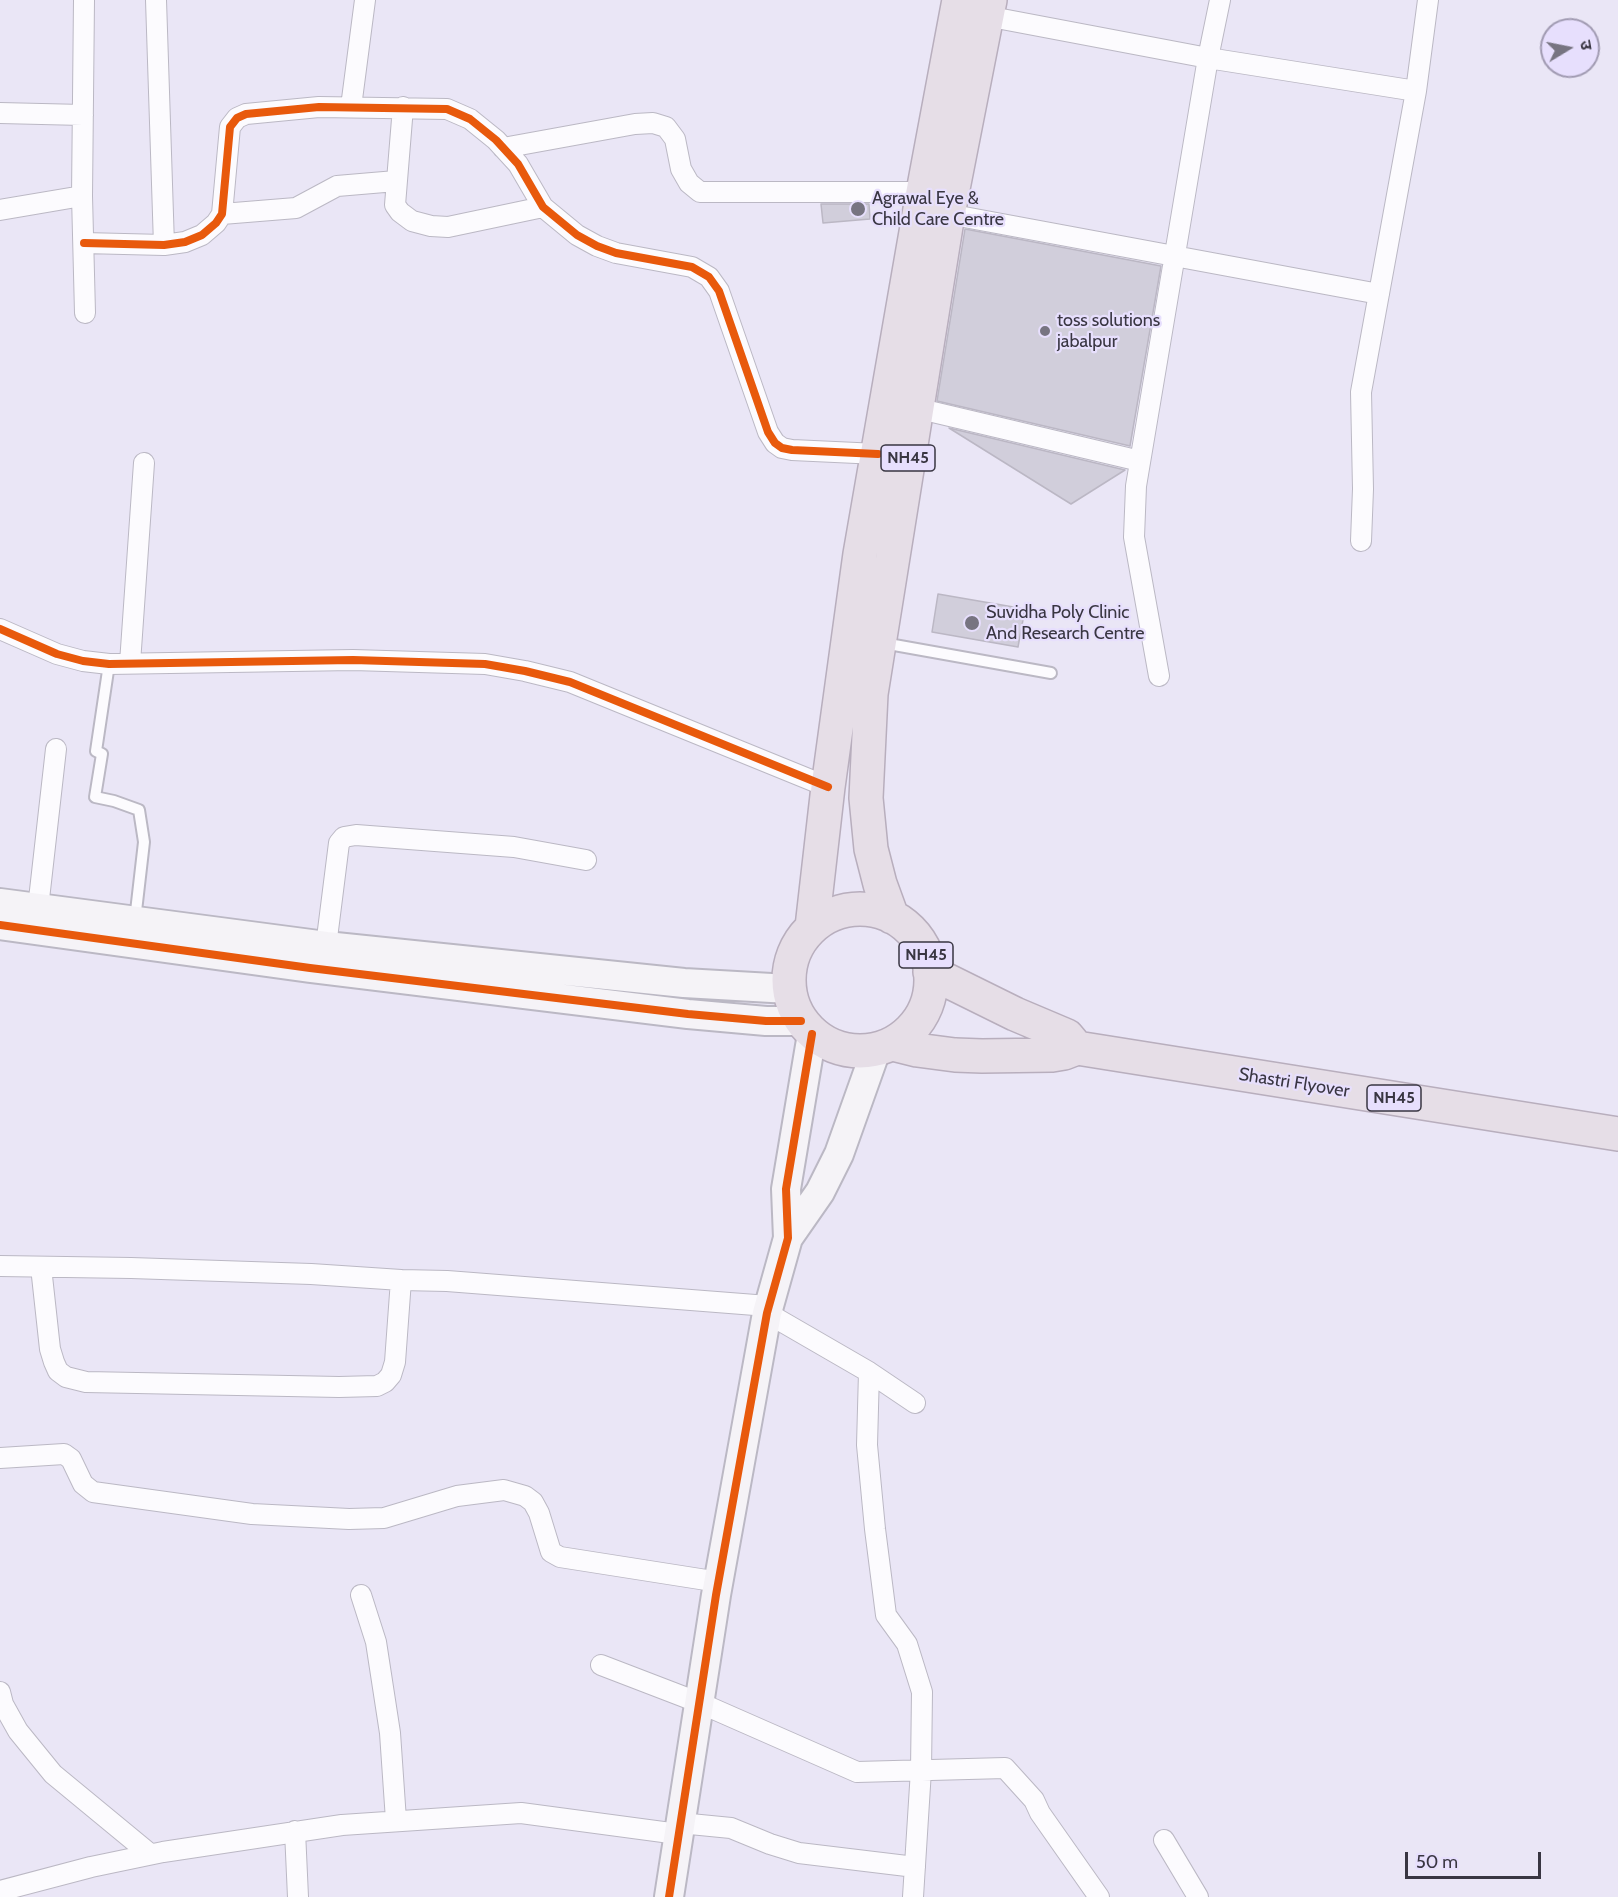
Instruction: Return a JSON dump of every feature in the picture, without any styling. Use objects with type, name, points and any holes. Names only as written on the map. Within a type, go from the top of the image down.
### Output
[{"type":"highway","name":"NH45","points":[[812,927],[828,787],[860,554],[923,192],[978,5]]},
{"type":"highway","name":"NH45","points":[[892,917],[871,849],[866,798],[871,694],[891,557],[948,214],[978,5]]},
{"type":"highway","name":"NH45","points":[[885,1047],[907,1034],[918,1021],[928,997],[930,972],[926,955],[918,940],[907,927],[877,911],[860,909],[843,911],[827,917],[812,927],[801,939],[793,955],[789,972],[789,988],[793,1005],[807,1027],[826,1043],[843,1050],[860,1052],[885,1047],[982,1056],[1058,1054],[1077,1048],[1067,1036],[1015,1014],[930,972]]},
{"type":"highway","name":"Shastri Flyover","points":[[1077,1048],[1618,1134]]},
{"type":"street","points":[[84,0],[82,196],[86,313]]},
{"type":"street","points":[[156,0],[164,245]]},
{"type":"street","points":[[351,107],[365,0]]},
{"type":"street","points":[[1159,676],[1134,537],[1136,486],[1208,58],[1220,0]]},
{"type":"street","points":[[1361,541],[1363,489],[1360,392],[1416,91],[1428,0]]},
{"type":"street","points":[[978,5],[1208,58],[1416,91]]},
{"type":"street","points":[[84,243],[164,245],[184,242],[202,235],[216,223],[222,214],[230,127],[237,118],[246,114],[319,107],[447,109],[470,119],[503,148],[518,164],[543,207],[577,235],[616,253],[692,267],[709,277],[719,291],[768,432],[775,443],[792,450],[878,454]]},
{"type":"street","points":[[403,107],[395,205],[412,221],[430,226],[448,227],[543,207]]},
{"type":"street","points":[[0,113],[82,115]]},
{"type":"street","points":[[503,148],[635,124],[653,123],[666,127],[675,139],[681,169],[689,183],[700,192],[923,192]]},
{"type":"street","points":[[222,214],[296,208],[337,186],[396,181]]},
{"type":"street","points":[[0,210],[82,196]]},
{"type":"street","points":[[948,214],[1379,294]]},
{"type":"street","points":[[916,408],[1140,461]]},
{"type":"street","points":[[130,663],[144,463]]},
{"type":"street","points":[[0,629],[57,654],[83,661],[109,664],[353,660],[485,664],[525,670],[570,682],[828,787]]},
{"type":"street","points":[[38,908],[56,749]]},
{"type":"street","points":[[326,946],[339,843],[344,837],[356,835],[514,847],[586,860]]},
{"type":"street","points":[[0,903],[326,946],[684,983],[789,988]]},
{"type":"street","points":[[0,925],[310,968],[807,1027],[786,1189],[788,1238]]},
{"type":"street","points":[[669,1897],[719,1582],[767,1309],[788,1238],[819,1192],[839,1154],[885,1047]]},
{"type":"street","points":[[0,1266],[130,1268],[458,1281],[767,1309],[915,1403]]},
{"type":"street","points":[[41,1267],[50,1349],[54,1362],[58,1371],[66,1377],[86,1382],[339,1388],[377,1386],[391,1375],[395,1362],[401,1280]]},
{"type":"street","points":[[869,1372],[867,1426],[874,1528],[886,1615],[908,1644],[922,1692],[921,1770],[913,1897]]},
{"type":"street","points":[[0,1458],[64,1454],[71,1459],[83,1484],[93,1492],[252,1514],[349,1519],[384,1518],[456,1496],[504,1490],[525,1496],[533,1502],[539,1513],[551,1552],[560,1557],[719,1582]]},
{"type":"street","points":[[361,1594],[376,1642],[390,1733],[396,1820]]},
{"type":"street","points":[[601,1665],[699,1703],[857,1772],[1005,1768],[1034,1800],[1040,1813],[1099,1897]]},
{"type":"street","points":[[1,1700],[18,1731],[53,1774],[150,1854]]},
{"type":"street","points":[[0,1891],[150,1854],[295,1831],[396,1820],[521,1813],[679,1828],[730,1828],[800,1853],[915,1867]]},
{"type":"street","points":[[295,1831],[298,1897]]},
{"type":"street","points":[[1164,1840],[1198,1897]]},
{"type":"lane","points":[[880,643],[1051,673]]},
{"type":"lane","points":[[109,664],[96,751],[102,754],[95,797],[139,810],[144,842],[135,921]]},
{"type":"building","points":[[821,204],[869,204],[870,219],[823,223]]},
{"type":"building","name":"toss solutions jabalpur","points":[[965,229],[1161,266],[1130,446],[937,401]]},
{"type":"building","points":[[949,428],[1125,470],[1071,504]]},
{"type":"building","points":[[938,594],[1025,609],[1018,647],[932,632]]},
{"type":"cycle path","points":[[84,243],[164,245],[185,242],[202,235],[216,223],[222,214],[230,127],[237,118],[246,114],[319,107],[447,109],[470,119],[496,140],[518,164],[543,207],[577,235],[616,253],[692,267],[709,277],[719,291],[768,432],[775,443],[782,448],[792,450],[878,454]]},
{"type":"cycle path","points":[[0,629],[57,654],[83,661],[109,664],[353,660],[485,664],[525,671],[570,682],[828,787]]},
{"type":"cycle path","points":[[0,925],[310,968],[688,1014],[766,1021],[801,1021]]},
{"type":"cycle path","points":[[669,1897],[716,1595],[767,1313],[788,1238],[786,1189],[812,1034]]},
{"type":"place","name":"Agrawal Eye & Child Care Centre","points":[[858,209]]},
{"type":"place","name":"toss solutions jabalpur","points":[[1045,331]]},
{"type":"place","name":"Suvidha Poly Clinic And Research Centre","points":[[972,623]]}]
